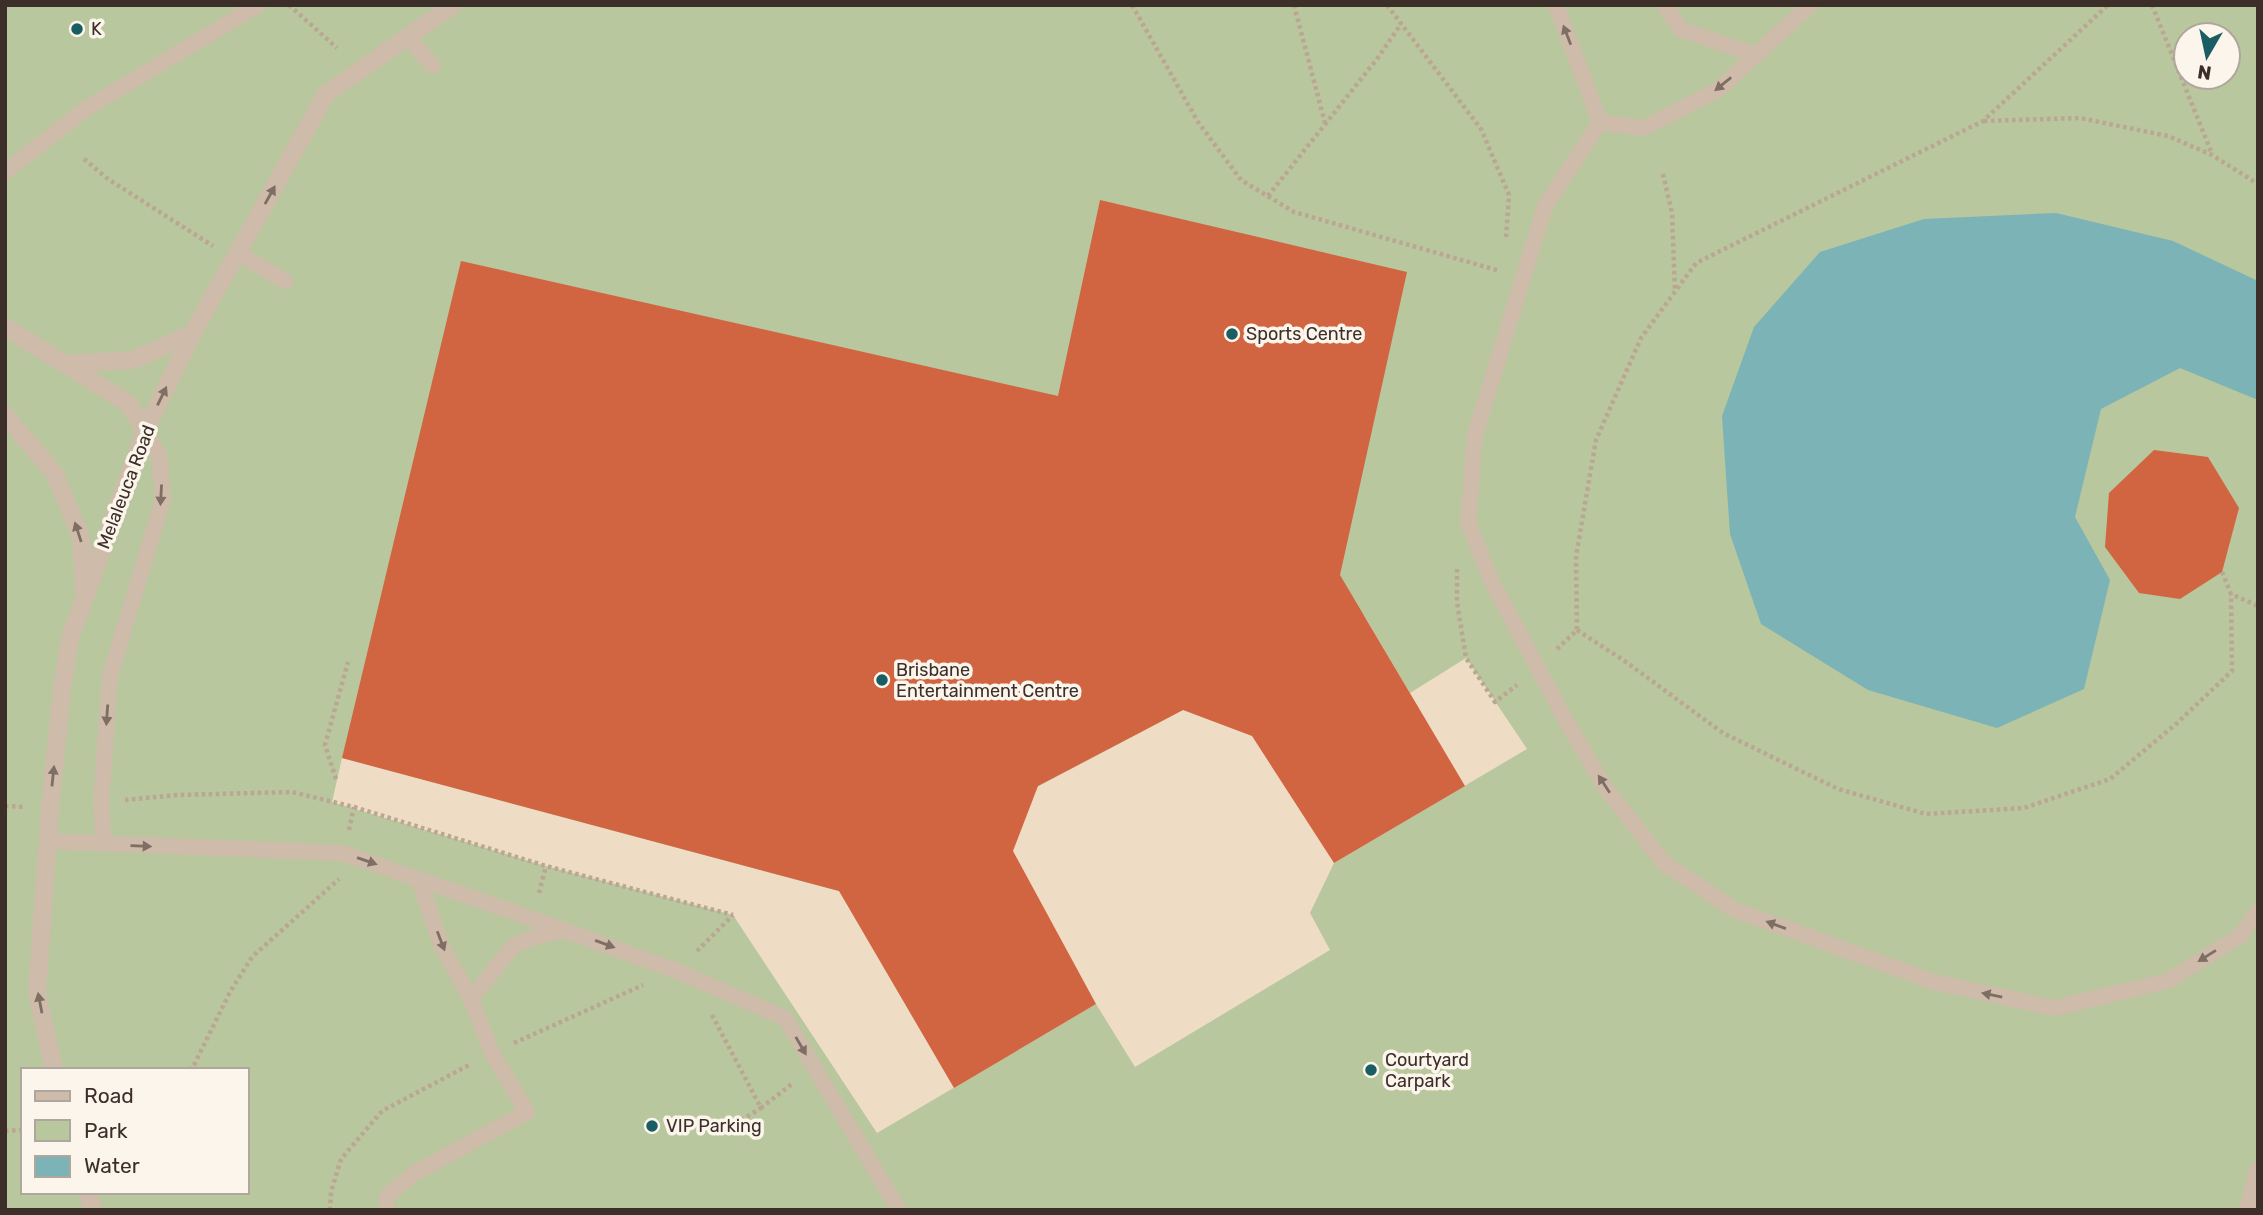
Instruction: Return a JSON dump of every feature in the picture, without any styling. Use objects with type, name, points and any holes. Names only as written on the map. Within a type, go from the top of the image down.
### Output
[{"type":"street","name":"Melaleuca Road","points":[[54,1068],[37,993],[62,689],[70,638],[145,432],[192,334],[326,94],[453,5]]},
{"type":"street","points":[[5,327],[128,404],[145,432]]},
{"type":"street","points":[[65,364],[133,360],[192,334]]},
{"type":"street","points":[[5,415],[55,474],[81,538],[84,600]]},
{"type":"street","points":[[2248,1210],[2258,1171]]},
{"type":"lane","points":[[5,172],[87,108],[258,5]]},
{"type":"lane","points":[[1556,5],[1600,122]]},
{"type":"lane","points":[[1665,5],[1680,29],[1756,55]]},
{"type":"lane","points":[[1600,122],[1644,128],[1719,89],[1810,5]]},
{"type":"lane","points":[[408,37],[433,66]]},
{"type":"lane","points":[[1600,122],[1545,206],[1475,435],[1468,522],[1491,580],[1565,719],[1604,786],[1664,863],[1735,910],[1934,982],[2054,1008],[2168,981],[2241,935],[2258,911]]},
{"type":"lane","points":[[237,253],[285,281]]},
{"type":"lane","points":[[104,844],[102,803],[110,676],[163,499],[159,455],[145,432]]},
{"type":"lane","points":[[48,841],[343,853],[677,971],[785,1018],[899,1210]]},
{"type":"lane","points":[[386,1210],[387,1196],[413,1174],[527,1112],[492,1053],[471,999],[442,947],[419,880]]},
{"type":"lane","points":[[471,999],[514,945],[564,930]]},
{"type":"path","points":[[289,5],[337,48]]},
{"type":"path","points":[[1125,5],[1133,7],[1198,122],[1241,180],[1294,212],[1504,272]]},
{"type":"path","points":[[1294,5],[1325,124]]},
{"type":"path","points":[[1387,5],[1481,129],[1509,195],[1506,246]]},
{"type":"path","points":[[1558,649],[1577,629],[1576,556],[1596,440],[1641,338],[1696,262],[1983,121],[2108,5]]},
{"type":"path","points":[[2152,5],[2212,155]]},
{"type":"path","points":[[1268,197],[1377,59],[1401,24]]},
{"type":"path","points":[[1983,121],[2080,118],[2168,136],[2212,155],[2258,184]]},
{"type":"path","points":[[84,159],[108,179],[215,247],[237,253]]},
{"type":"path","points":[[1662,174],[1672,214],[1675,292]]},
{"type":"path","points":[[1457,564],[1457,602],[1466,658],[1495,702],[1517,685]]},
{"type":"path","points":[[1577,629],[1723,733],[1838,789],[1926,814],[2024,808],[2110,779],[2176,724],[2232,671],[2231,594],[2222,572]]},
{"type":"path","points":[[2231,594],[2258,606]]},
{"type":"path","points":[[336,779],[326,745],[348,662]]},
{"type":"path","points":[[191,1068],[230,992],[252,957],[341,877],[343,853]]},
{"type":"path","points":[[706,1003],[761,1108]]},
{"type":"path","points":[[735,1124],[761,1108],[814,1067]]},
{"type":"green space","name":"Brisbane Entertainment Centre","points":[[5,5],[2258,5],[2258,1210],[5,1210]]},
{"type":"shaded area","points":[[1364,615],[1410,693],[1466,658],[1527,749],[1334,863],[1310,913],[1330,950],[1135,1067],[1096,1004],[877,1133],[733,915],[546,866],[332,802],[342,758],[839,891]]},
{"type":"water","points":[[2056,213],[2173,241],[2258,281],[2258,400],[2180,368],[2101,409],[2075,517],[2110,580],[2084,689],[1997,728],[1868,690],[1761,624],[1730,534],[1722,416],[1754,327],[1820,252],[1924,219]]},
{"type":"building","name":"Brisbane Entertainment Centre","points":[[1100,200],[1407,272],[1340,575],[1465,786],[1334,863],[1252,736],[1183,710],[1038,786],[1013,851],[1096,1004],[954,1088],[839,891],[342,758],[461,261],[1058,396]]},
{"type":"building","points":[[2154,450],[2208,457],[2239,508],[2222,572],[2180,599],[2139,593],[2105,547],[2109,493]]},
{"type":"place","name":"K","points":[[77,29]]},
{"type":"place","name":"Sports Centre","points":[[1232,334]]},
{"type":"place","name":"Brisbane Entertainment Centre","points":[[882,680]]},
{"type":"place","name":"Courtyard Carpark","points":[[1371,1070]]},
{"type":"place","name":"VIP Parking","points":[[652,1126]]}]
